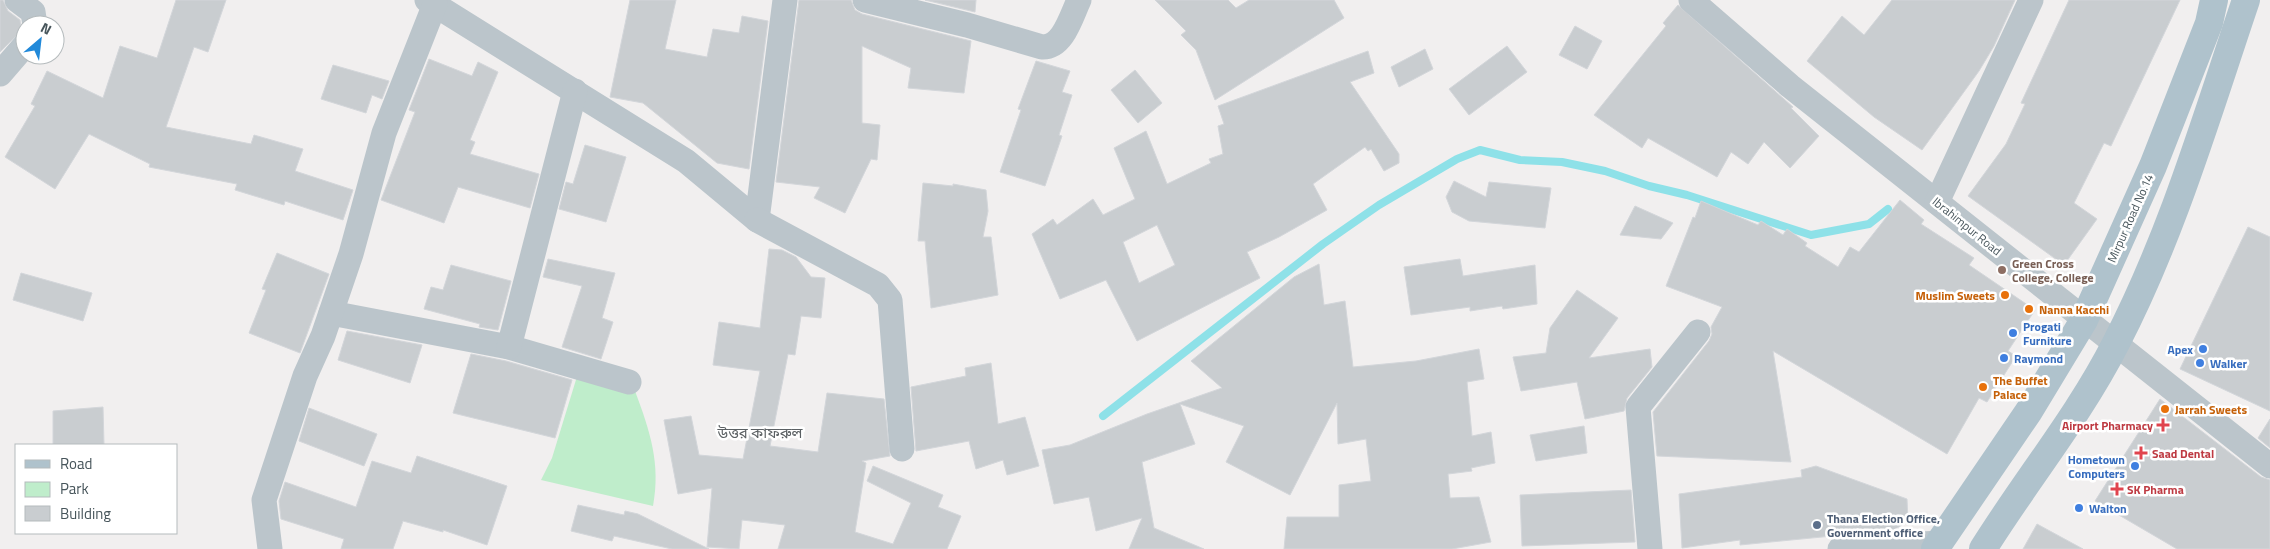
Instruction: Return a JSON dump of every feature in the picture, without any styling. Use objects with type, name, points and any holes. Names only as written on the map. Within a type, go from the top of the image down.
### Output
[{"type":"main road","name":"Mirpur Road No.14","points":[[1937,546],[2029,411],[2084,320],[2153,166],[2209,23],[2214,0]]},
{"type":"main road","points":[[1983,549],[2007,511],[2064,431],[2116,343],[2171,218],[2246,0]]},
{"type":"street","points":[[17,0],[33,12],[33,15]]},
{"type":"street","points":[[757,220],[785,0]]},
{"type":"street","points":[[870,1],[1050,48],[1058,42],[1079,0]]},
{"type":"street","name":"Ibrahimpur Road","points":[[1691,0],[1790,86],[2270,466]]},
{"type":"street","points":[[1937,202],[2031,0]]},
{"type":"street","points":[[270,549],[264,500],[305,376],[331,312],[351,254],[384,133],[431,2],[686,161],[757,220],[878,285],[890,300],[902,449]]},
{"type":"street","points":[[0,74],[15,57]]},
{"type":"street","points":[[509,347],[575,91]]},
{"type":"street","points":[[331,312],[509,347],[629,382]]},
{"type":"street","points":[[1650,549],[1638,407],[1698,332]]},
{"type":"street","points":[[1840,549],[1937,546]]},
{"type":"green space","points":[[579,370],[635,391],[653,448],[656,476],[653,506],[541,480],[552,458]]},
{"type":"building","points":[[0,0],[3,0],[8,11],[15,16],[15,37],[0,52]]},
{"type":"building","points":[[176,0],[226,0],[208,52],[194,47],[166,127],[251,144],[254,135],[303,149],[295,171],[353,190],[343,220],[285,201],[284,205],[235,190],[237,184],[149,167],[150,164],[89,134],[55,189],[5,157],[35,106],[31,104],[47,71],[103,98],[120,46],[157,58]]},
{"type":"building","points":[[630,0],[676,0],[665,49],[707,57],[713,29],[739,33],[742,16],[768,21],[749,169],[717,163],[643,103],[610,97]]},
{"type":"building","points":[[799,0],[851,0],[855,10],[862,14],[971,41],[964,93],[908,88],[911,68],[862,46],[862,123],[880,125],[877,160],[871,159],[845,213],[814,198],[820,187],[776,182]]},
{"type":"building","points":[[925,0],[976,0],[975,12]]},
{"type":"building","points":[[1155,0],[1228,0],[1236,8],[1249,0],[1334,0],[1344,18],[1215,100],[1196,50],[1181,35],[1186,31]]},
{"type":"building","points":[[1892,0],[2015,0],[1994,46],[1979,71],[1922,150],[1874,117],[1807,61],[1842,16],[1864,35]]},
{"type":"building","points":[[2069,0],[2180,0],[2111,146],[2104,143],[2074,203],[2097,219],[2064,265],[1968,196],[2006,144],[2025,104],[2021,103]]},
{"type":"building","points":[[1678,5],[1793,107],[1791,108],[1819,136],[1790,168],[1764,142],[1748,164],[1731,152],[1717,177],[1648,138],[1642,148],[1594,115],[1666,26],[1663,23]]},
{"type":"building","points":[[1575,26],[1602,41],[1587,69],[1559,55]]},
{"type":"building","points":[[1507,46],[1527,72],[1469,115],[1449,89]]},
{"type":"building","points":[[1425,49],[1433,69],[1399,87],[1391,67]]},
{"type":"building","points":[[1368,51],[1374,73],[1350,82],[1399,154],[1399,163],[1384,171],[1371,149],[1368,151],[1365,147],[1313,184],[1327,210],[1279,237],[1247,252],[1260,278],[1137,341],[1106,280],[1060,299],[1032,234],[1053,219],[1057,225],[1093,199],[1103,215],[1135,199],[1114,148],[1146,131],[1167,184],[1211,163],[1209,159],[1223,154],[1218,126],[1224,124],[1218,106]],"holes":[[[1157,225],[1175,265],[1139,283],[1123,242]]]},
{"type":"building","points":[[429,59],[472,76],[478,62],[498,72],[470,140],[475,142],[470,154],[539,174],[530,208],[458,187],[444,223],[381,200],[415,112],[409,110]]},
{"type":"building","points":[[1036,61],[1070,71],[1062,92],[1072,95],[1059,135],[1062,136],[1045,186],[1000,172],[1021,110],[1018,109]]},
{"type":"building","points":[[333,65],[389,81],[382,99],[372,95],[366,113],[321,99]]},
{"type":"building","points":[[1135,70],[1162,103],[1138,123],[1111,90]]},
{"type":"building","points":[[585,145],[626,157],[606,222],[559,209],[566,182],[573,184]]},
{"type":"building","points":[[1454,181],[1486,197],[1489,182],[1551,188],[1545,228],[1469,221],[1452,212],[1446,197]]},
{"type":"building","points":[[923,183],[953,186],[953,184],[986,190],[988,211],[983,237],[991,237],[998,295],[931,308],[925,241],[918,241]]},
{"type":"building","points":[[1900,200],[1924,220],[1921,224],[1974,258],[1969,265],[2035,310],[2008,351],[2016,356],[1987,402],[1979,398],[1947,454],[1773,351],[1791,462],[1657,456],[1653,412],[1709,341],[1712,334],[1711,327],[1722,307],[1666,286],[1701,201],[1758,225],[1761,221],[1783,235],[1787,229],[1807,243],[1805,246],[1838,267],[1850,247],[1859,252]]},
{"type":"building","points":[[1635,206],[1673,223],[1661,239],[1620,235]]},
{"type":"building","points":[[2248,227],[2270,237],[2270,411],[2180,369]]},
{"type":"building","points":[[769,249],[782,250],[796,257],[811,277],[825,278],[821,318],[801,316],[795,355],[788,354],[770,446],[818,452],[827,393],[884,399],[890,456],[862,461],[866,463],[855,532],[893,544],[911,503],[867,481],[873,466],[943,495],[938,507],[961,516],[947,549],[778,549],[785,525],[742,520],[739,549],[707,547],[712,488],[678,494],[664,420],[691,416],[699,455],[743,459],[760,371],[713,365],[719,322],[760,328]]},
{"type":"building","points":[[277,253],[329,274],[300,353],[249,333],[266,290],[262,289]]},
{"type":"building","points":[[548,259],[615,273],[602,318],[613,322],[601,359],[562,347],[582,286],[543,277]]},
{"type":"building","points":[[1460,259],[1463,276],[1535,265],[1537,304],[1503,309],[1502,306],[1470,311],[1470,307],[1411,315],[1404,267]]},
{"type":"building","points":[[1319,264],[1324,305],[1345,301],[1353,367],[1416,361],[1479,349],[1484,379],[1467,382],[1472,436],[1491,432],[1495,463],[1471,468],[1472,471],[1448,474],[1450,498],[1479,497],[1491,542],[1452,549],[1284,549],[1287,517],[1339,517],[1339,485],[1371,481],[1366,439],[1338,444],[1337,403],[1290,495],[1226,462],[1244,426],[1180,404],[1195,444],[1142,462],[1154,528],[1204,549],[1129,549],[1142,518],[1096,531],[1089,497],[1054,504],[1042,450],[1070,445],[1147,414],[1222,388],[1191,361],[1294,277]]},
{"type":"building","points":[[451,265],[511,281],[498,330],[479,327],[480,324],[424,309],[431,287],[443,290]]},
{"type":"building","points":[[21,273],[92,293],[83,321],[13,300]]},
{"type":"building","points":[[1577,290],[1618,318],[1589,358],[1650,349],[1652,367],[1627,398],[1624,411],[1585,419],[1577,382],[1521,391],[1513,357],[1546,353],[1550,328]]},
{"type":"building","points":[[347,331],[422,345],[410,383],[338,360]]},
{"type":"building","points":[[471,354],[506,361],[572,380],[555,438],[453,413]]},
{"type":"building","points":[[991,363],[998,424],[1025,417],[1039,466],[1007,475],[1003,460],[976,469],[969,441],[916,451],[911,387],[966,376],[965,368]]},
{"type":"building","points":[[2160,399],[2261,477],[2270,480],[2270,549],[2177,549],[2095,501]]},
{"type":"building","points":[[103,407],[104,444],[53,444],[53,411]]},
{"type":"building","points":[[309,408],[377,434],[364,466],[299,441]]},
{"type":"building","points":[[2270,419],[2270,448],[2258,438]]},
{"type":"building","points":[[1584,426],[1587,453],[1536,461],[1530,435]]},
{"type":"building","points":[[417,456],[507,486],[487,545],[443,530],[443,532],[403,521],[393,549],[341,549],[344,539],[281,519],[279,501],[285,482],[356,507],[372,461],[411,473]]},
{"type":"building","points":[[1816,466],[1907,499],[1908,521],[1894,530],[1740,545],[1740,540],[1682,548],[1679,494],[1802,477],[1801,470]]},
{"type":"building","points":[[1631,490],[1635,542],[1522,546],[1520,495]]},
{"type":"building","points":[[578,505],[624,515],[625,511],[638,514],[709,549],[672,549],[614,536],[612,541],[571,531]]},
{"type":"building","points":[[2037,524],[2083,549],[2023,549]]},
{"type":"waterway","points":[[1103,416],[1323,244],[1379,205],[1457,159],[1480,150],[1520,160],[1562,162],[1605,171],[1811,235],[1869,224],[1888,209]]},
{"type":"place","name":"Green Cross College, College","points":[[2002,270]]},
{"type":"place","name":"Muslim Sweets","points":[[2005,295]]},
{"type":"place","name":"Nanna Kacchi","points":[[2029,309]]},
{"type":"place","name":"Progati Furniture","points":[[2013,333]]},
{"type":"place","name":"Apex","points":[[2203,349]]},
{"type":"place","name":"Raymond","points":[[2004,358]]},
{"type":"place","name":"Walker","points":[[2200,363]]},
{"type":"place","name":"The Buffet Palace","points":[[1983,387]]},
{"type":"place","name":"Jarrah Sweets","points":[[2165,409]]},
{"type":"place","name":"Airport Pharmacy","points":[[2163,425]]},
{"type":"place","name":"Saad Dental","points":[[2141,453]]},
{"type":"place","name":"Hometown Computers","points":[[2135,466]]},
{"type":"place","name":"SK Pharma","points":[[2117,489]]},
{"type":"place","name":"Walton","points":[[2079,508]]},
{"type":"place","name":"Thana Election Office, Government office","points":[[1817,525]]},
{"type":"district","name":"উত্তর কাফরুল","points":[[760,432]]}]
